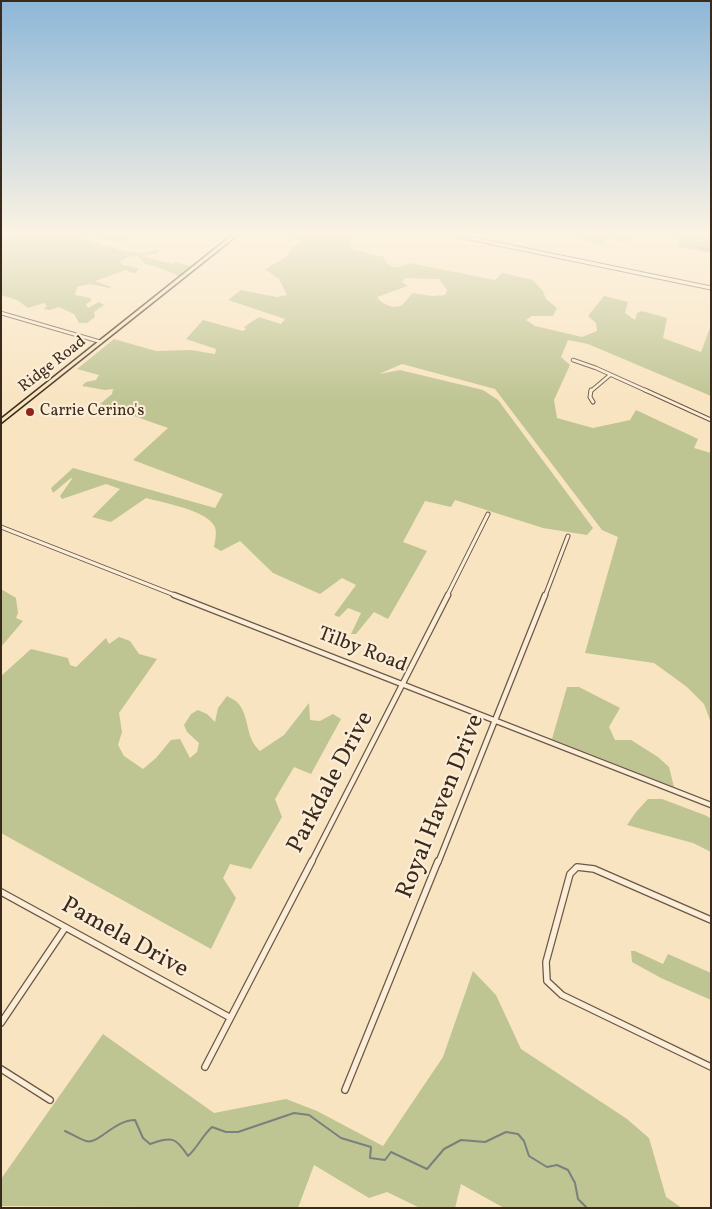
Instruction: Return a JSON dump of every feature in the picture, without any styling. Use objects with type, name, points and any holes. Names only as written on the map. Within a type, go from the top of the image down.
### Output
[{"type":"main road","name":"Ridge Road","points":[[1,422],[167,289]]},
{"type":"street","points":[[1,313],[101,342]]},
{"type":"street","points":[[573,360],[585,363],[711,420]]},
{"type":"street","points":[[594,402],[590,397],[590,390],[610,375]]},
{"type":"street","name":"Parkdale Drive","points":[[205,1067],[404,684],[488,514]]},
{"type":"street","name":"Tilby Road","points":[[1,527],[711,805]]},
{"type":"street","name":"Royal Haven Drive","points":[[345,1090],[496,720],[568,536]]},
{"type":"street","points":[[711,920],[594,869],[578,867],[570,874],[546,962],[547,981],[562,994],[711,1067]]},
{"type":"street","name":"Pamela Drive","points":[[1,892],[229,1018]]},
{"type":"street","points":[[1,1023],[65,928]]},
{"type":"street","points":[[1,1069],[50,1100]]},
{"type":"green space","points":[[1,289],[76,289],[75,295],[91,298],[91,301],[86,304],[88,308],[99,302],[104,305],[94,312],[95,317],[87,323],[79,323],[74,314],[59,307],[50,310],[44,309],[47,306],[44,303],[28,308],[17,300],[1,295]]},
{"type":"green space","points":[[284,289],[398,289],[377,297],[385,304],[395,307],[402,305],[413,293],[432,296],[445,295],[447,289],[542,289],[546,299],[557,308],[553,316],[532,316],[526,320],[535,326],[582,337],[597,331],[596,323],[588,316],[604,296],[628,302],[625,313],[635,320],[637,313],[642,311],[667,318],[663,338],[701,352],[711,325],[711,396],[588,344],[568,340],[561,357],[570,365],[554,400],[557,418],[593,428],[630,420],[636,410],[698,439],[694,448],[711,453],[711,723],[704,704],[687,687],[654,663],[585,653],[618,537],[602,530],[495,389],[402,364],[379,374],[400,370],[483,390],[498,400],[593,528],[587,535],[543,528],[455,500],[451,507],[425,501],[403,542],[427,551],[388,619],[374,612],[356,634],[351,634],[361,613],[348,608],[339,617],[334,615],[356,585],[342,578],[320,594],[273,573],[240,541],[221,551],[214,547],[215,527],[203,516],[184,508],[146,498],[111,522],[92,517],[120,489],[106,484],[62,499],[60,496],[71,478],[53,493],[51,488],[73,468],[215,508],[223,494],[133,460],[168,428],[100,404],[112,394],[113,389],[105,390],[82,386],[86,382],[96,380],[99,375],[77,369],[114,339],[156,351],[191,350],[215,354],[216,349],[186,339],[203,320],[243,331],[246,329],[244,327],[259,317],[281,324],[285,319],[228,300],[241,290],[277,297],[287,295]]},
{"type":"green space","points":[[1,589],[16,598],[18,613],[16,618],[23,621],[1,647]]},
{"type":"green space","points":[[119,637],[130,641],[139,654],[157,659],[119,713],[122,732],[118,745],[124,756],[143,769],[156,758],[171,740],[180,739],[190,758],[197,752],[199,743],[187,732],[184,725],[191,714],[198,710],[207,714],[215,722],[218,708],[227,696],[236,701],[241,708],[252,740],[260,751],[284,735],[309,703],[310,720],[320,721],[333,714],[341,719],[311,774],[294,767],[275,799],[282,817],[251,869],[230,864],[223,878],[236,898],[211,949],[1,833],[1,676],[31,649],[68,658],[70,665],[76,667],[106,638],[109,644]]},
{"type":"green space","points":[[567,687],[579,687],[620,708],[609,727],[615,740],[631,740],[658,757],[669,767],[674,787],[552,739]]},
{"type":"green space","points":[[648,799],[662,799],[711,819],[711,852],[693,843],[627,825]]},
{"type":"green space","points":[[631,951],[635,951],[663,964],[668,954],[711,973],[711,1000],[661,978],[632,962]]},
{"type":"green space","points":[[473,971],[496,995],[521,1049],[627,1119],[649,1138],[666,1197],[682,1208],[504,1208],[461,1184],[455,1208],[420,1208],[387,1192],[369,1198],[314,1165],[298,1208],[1,1206],[1,1179],[103,1034],[214,1113],[286,1099],[317,1111],[383,1146],[443,1057]]},
{"type":"waterway","points":[[65,1131],[83,1140],[91,1141],[120,1124],[135,1120],[143,1138],[150,1144],[168,1139],[172,1140],[180,1145],[188,1156],[212,1127],[226,1132],[238,1132],[294,1113],[309,1115],[341,1138],[371,1147],[370,1158],[385,1160],[391,1152],[427,1169],[444,1149],[461,1140],[485,1142],[506,1132],[518,1134],[524,1141],[529,1156],[547,1167],[557,1165],[568,1170],[575,1183],[578,1199],[587,1208]]},
{"type":"place","name":"Carrie Cerino's","points":[[30,412]]}]
